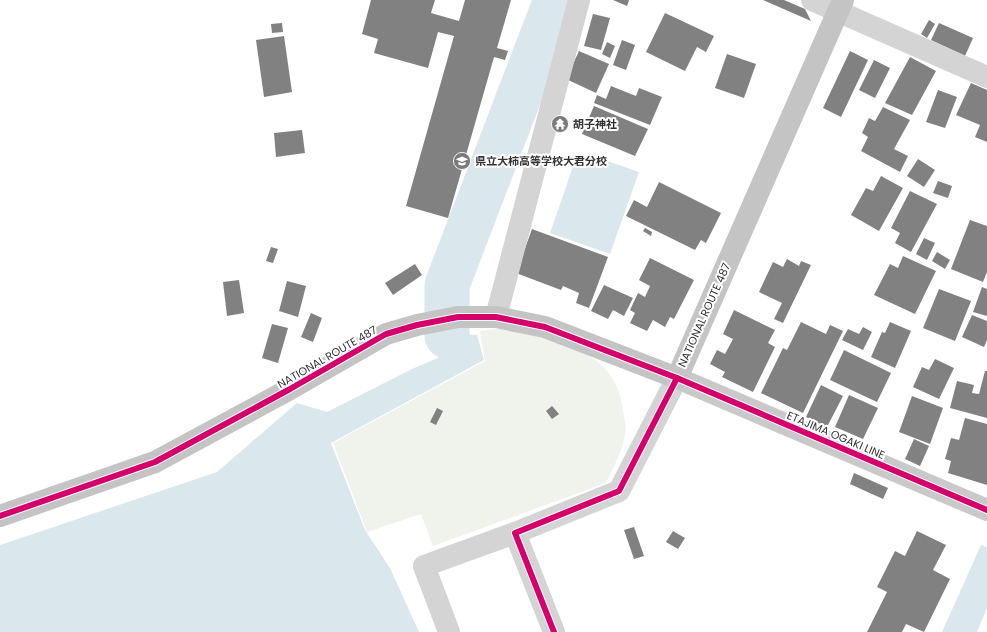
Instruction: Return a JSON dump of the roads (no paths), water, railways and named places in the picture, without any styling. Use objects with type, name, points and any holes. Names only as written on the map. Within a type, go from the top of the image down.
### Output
[{"type":"highway","name":"NATIONAL ROUTE 487","points":[[0,516],[155,462],[290,389],[386,334],[418,325],[458,317],[496,317],[544,327],[677,378],[840,5]]},
{"type":"main road","name":"ETAJIMA OGAKI LINE","points":[[677,378],[987,510]]},
{"type":"street","points":[[496,317],[579,0]]},
{"type":"street","points":[[812,0],[840,5],[987,77]]},
{"type":"street","points":[[449,632],[424,566],[516,533],[619,491],[677,378]]},
{"type":"street","points":[[516,533],[554,632]]},
{"type":"waterway","points":[[447,336],[447,285],[556,0]]},
{"type":"place","name":"胡子神社","points":[[560,124]]},
{"type":"place","name":"県立大柿高等学校大君分校","points":[[462,161]]}]
